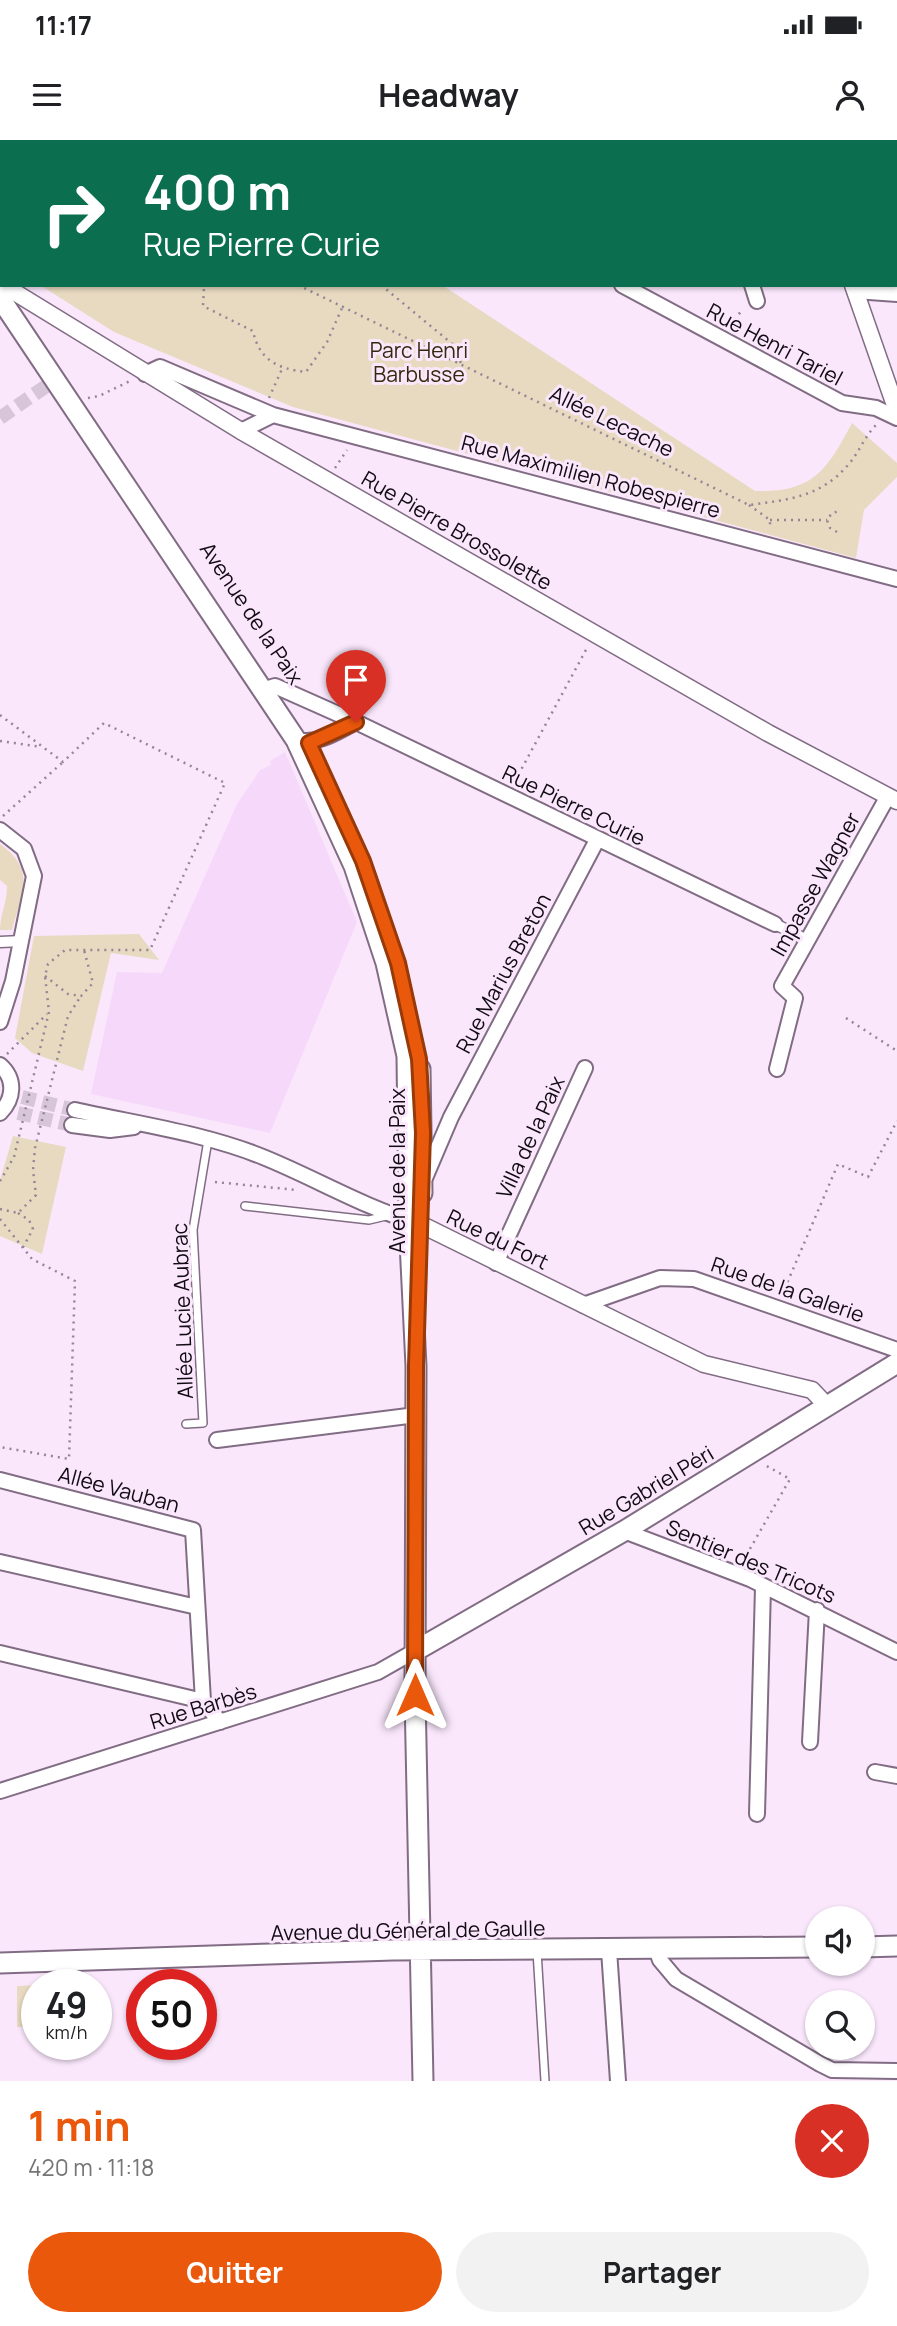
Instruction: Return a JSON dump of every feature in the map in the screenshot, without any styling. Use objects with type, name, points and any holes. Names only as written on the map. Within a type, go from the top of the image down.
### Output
[{"type":"main road","name":"Avenue de la Paix","points":[[0,297],[78,400],[268,688],[302,742],[363,861],[398,963],[419,1059],[423,1183],[407,1220]]},
{"type":"main road","name":"Avenue de la Paix","points":[[0,297],[268,688]]},
{"type":"main road","name":"Avenue de la Paix","points":[[302,742],[355,866],[386,963],[407,1056],[407,1220],[416,1366],[415,1651],[423,2081]]},
{"type":"main road","name":"Rue Gabriel Péri","points":[[415,1651],[624,1531],[897,1363]]},
{"type":"main road","points":[[875,1947],[897,1946]]},
{"type":"main road","name":"Avenue du Général de Gaulle","points":[[0,1963],[421,1952],[805,1947]]},
{"type":"street","name":"Rue Pierre Brossolette","points":[[4,287],[242,431],[768,733],[892,798]]},
{"type":"street","name":"Rue Henri Tariel","points":[[626,287],[842,403],[878,415],[897,418]]},
{"type":"street","points":[[751,302],[752,287]]},
{"type":"street","points":[[897,294],[854,288],[897,411]]},
{"type":"street","name":"Rue Maximilien Robespierre","points":[[145,374],[160,368],[273,415],[897,579]]},
{"type":"street","points":[[242,431],[273,415]]},
{"type":"street","name":"Rue Pierre Curie","points":[[268,688],[356,722],[775,924]]},
{"type":"street","points":[[302,742],[356,722]]},
{"type":"street","name":"Impasse Wagner","points":[[777,1069],[795,998],[782,986],[892,798]]},
{"type":"street","points":[[0,830],[24,849],[34,876],[22,942],[6,980],[0,1022]]},
{"type":"street","name":"Rue Marius Breton","points":[[423,1183],[446,1127],[597,840]]},
{"type":"street","points":[[775,924],[807,940]]},
{"type":"street","points":[[0,942],[22,942]]},
{"type":"street","points":[[3,1060],[17,1095],[7,1112]]},
{"type":"street","name":"Villa de la Paix","points":[[496,1263],[585,1068]]},
{"type":"street","name":"Rue du Fort","points":[[75,1110],[208,1140],[262,1157],[407,1220],[704,1364],[812,1390],[827,1406]]},
{"type":"street","points":[[422,1121],[446,1127]]},
{"type":"street","name":"Rue du Fort","points":[[72,1125],[110,1130],[142,1125]]},
{"type":"street","name":"Rue de la Galerie","points":[[583,1304],[660,1278],[694,1279],[897,1350]]},
{"type":"street","points":[[217,1440],[416,1415]]},
{"type":"street","name":"Allée Vauban","points":[[0,1480],[193,1530],[203,1700]]},
{"type":"street","name":"Sentier des Tricots","points":[[624,1531],[736,1573],[817,1610],[897,1652]]},
{"type":"street","points":[[0,1562],[197,1607]]},
{"type":"street","points":[[757,1814],[763,1587]]},
{"type":"street","points":[[810,1742],[817,1610]]},
{"type":"street","name":"Rue Barbès","points":[[0,1791],[378,1672],[415,1651]]},
{"type":"street","points":[[0,1653],[203,1700],[220,1723]]},
{"type":"street","points":[[875,1772],[897,1776]]},
{"type":"street","points":[[609,1950],[618,2081]]},
{"type":"street","points":[[656,1950],[660,1960],[676,1979],[831,2077],[897,2071]]},
{"type":"lane","name":"Allée Lucie Aubrac","points":[[186,1424],[203,1423],[193,1230],[208,1140]]},
{"type":"lane","points":[[245,1206],[369,1220],[407,1220]]},
{"type":"lane","points":[[537,1950],[545,2081]]},
{"type":"path","points":[[202,287],[203,306],[253,331],[257,348],[282,369],[306,372],[327,342],[342,308]]},
{"type":"path","name":"Allée Lecache","points":[[302,287],[749,505],[770,520]]},
{"type":"path","points":[[383,287],[456,347],[461,364]]},
{"type":"path","points":[[721,340],[751,302]]},
{"type":"path","points":[[270,398],[282,369]]},
{"type":"path","points":[[78,400],[99,396],[145,374]]},
{"type":"path","points":[[749,505],[794,500],[818,491],[846,468],[878,415]]},
{"type":"path","points":[[328,480],[355,436]]},
{"type":"path","points":[[827,520],[832,513],[839,511]]},
{"type":"path","points":[[767,543],[770,520],[827,520]]},
{"type":"path","points":[[827,520],[830,528],[837,533]]},
{"type":"path","points":[[507,796],[595,633]]},
{"type":"path","points":[[0,715],[63,762]]},
{"type":"path","points":[[0,818],[104,723],[225,783],[150,950],[65,950],[48,964],[45,976],[49,1012],[14,1157],[0,1181]]},
{"type":"path","points":[[0,741],[45,748]]},
{"type":"path","points":[[18,1213],[36,1195],[33,1170],[35,1148],[68,1016],[93,983],[84,950]]},
{"type":"path","points":[[45,976],[68,994],[81,996]]},
{"type":"path","points":[[3,1060],[49,1012]]},
{"type":"path","points":[[846,1018],[897,1051]]},
{"type":"path","points":[[776,1307],[838,1164],[868,1177],[897,1121]]},
{"type":"path","points":[[215,1182],[304,1191]]},
{"type":"path","points":[[0,1209],[18,1213],[29,1220],[33,1229],[22,1249]]},
{"type":"path","points":[[0,1219],[32,1259],[75,1281],[69,1459],[0,1447]]},
{"type":"path","points":[[736,1573],[790,1479],[748,1454]]},
{"type":"shaded area","points":[[285,752],[357,922],[270,1133],[91,1094],[117,972],[162,973],[237,804],[260,770],[271,765],[270,761]]},
{"type":"green space","name":"Parc Henri Barbusse","points":[[43,287],[445,287],[755,491],[775,491],[805,483],[826,466],[852,423],[897,463],[897,477],[864,510],[856,558],[293,407],[114,332]]},
{"type":"green space","points":[[0,844],[12,854],[23,873],[24,883],[12,930],[0,930],[7,886],[0,880]]},
{"type":"green space","points":[[139,934],[159,960],[111,953],[83,1071],[32,1053],[15,1038],[34,936]]},
{"type":"green space","points":[[13,1136],[66,1147],[42,1254],[0,1236],[0,1180]]},
{"type":"green space","points":[[17,1986],[21,1986],[21,2027],[17,2027]]},
{"type":"tunnel","points":[[0,418],[55,380]]},
{"type":"tunnel","points":[[22,1097],[75,1110]]},
{"type":"tunnel","points":[[18,1113],[72,1125]]},
{"type":"route","points":[[356,722],[324,739],[309,743],[363,861],[398,963],[419,1059],[423,1133],[416,1366],[415,1695]]}]
